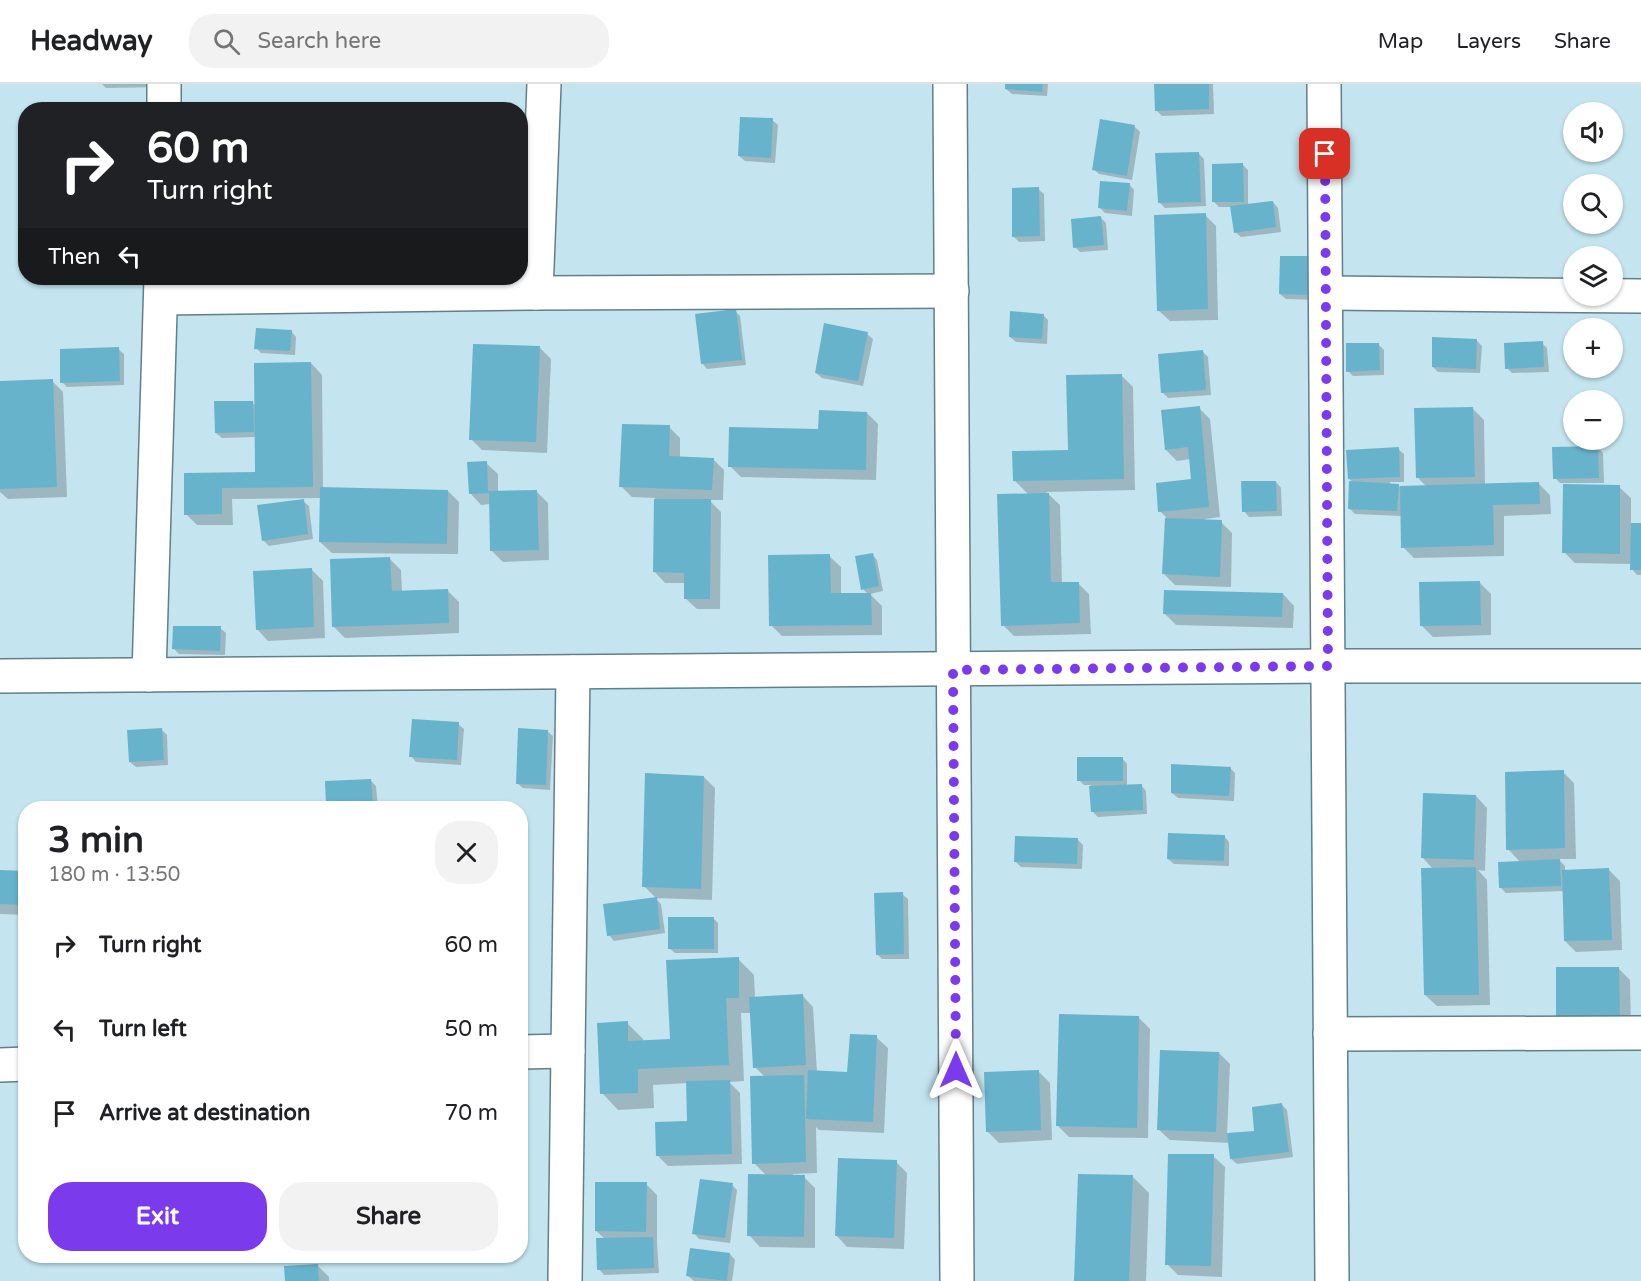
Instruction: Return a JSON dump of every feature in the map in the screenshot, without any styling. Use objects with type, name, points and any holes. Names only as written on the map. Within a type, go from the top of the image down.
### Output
[{"type":"street","points":[[164,102],[165,84]]},
{"type":"street","points":[[536,293],[544,84]]},
{"type":"street","points":[[950,84],[957,1281]]},
{"type":"street","points":[[1324,84],[1332,1281]]},
{"type":"street","points":[[149,675],[161,288],[536,293],[952,291]]},
{"type":"street","points":[[1327,293],[1641,296]]},
{"type":"street","points":[[0,676],[1328,666],[1641,666]]},
{"type":"street","points":[[565,1281],[573,672]]},
{"type":"street","points":[[1330,1034],[1641,1033]]},
{"type":"street","points":[[528,1052],[568,1051]]},
{"type":"street","points":[[0,1065],[18,1064]]},
{"type":"building","points":[[1005,84],[1043,84],[1042,92],[1005,89]]},
{"type":"building","points":[[1154,84],[1209,84],[1209,109],[1155,111]]},
{"type":"building","points":[[740,117],[773,118],[771,158],[738,156]]},
{"type":"building","points":[[1100,119],[1135,125],[1127,176],[1092,170]]},
{"type":"building","points":[[1199,152],[1201,202],[1158,203],[1155,153]]},
{"type":"building","points":[[1243,163],[1244,202],[1212,202],[1212,164]]},
{"type":"building","points":[[1100,181],[1130,183],[1127,211],[1098,208]]},
{"type":"building","points":[[1039,187],[1040,236],[1012,237],[1012,188]]},
{"type":"building","points":[[1273,201],[1276,227],[1234,233],[1230,206]]},
{"type":"building","points":[[1206,213],[1208,309],[1157,311],[1154,215]]},
{"type":"building","points":[[1101,216],[1104,245],[1073,248],[1071,219]]},
{"type":"building","points":[[1280,256],[1314,256],[1313,295],[1279,294]]},
{"type":"building","points":[[736,309],[742,360],[701,364],[695,314]]},
{"type":"building","points":[[1010,311],[1044,314],[1042,339],[1009,337]]},
{"type":"building","points":[[824,323],[868,332],[858,381],[815,373]]},
{"type":"building","points":[[256,328],[292,330],[290,351],[254,349]]},
{"type":"building","points":[[1432,337],[1477,339],[1476,369],[1432,367]]},
{"type":"building","points":[[1543,341],[1544,367],[1505,369],[1504,343]]},
{"type":"building","points":[[1346,343],[1379,343],[1380,370],[1346,372]]},
{"type":"building","points":[[473,344],[540,346],[536,442],[469,440]]},
{"type":"building","points":[[119,347],[120,381],[60,383],[60,349]]},
{"type":"building","points":[[1203,350],[1206,390],[1161,393],[1158,354]]},
{"type":"building","points":[[311,362],[313,487],[222,488],[222,514],[184,515],[184,473],[255,472],[254,363]]},
{"type":"building","points":[[1122,374],[1124,479],[1013,481],[1012,451],[1068,450],[1066,375]]},
{"type":"building","points":[[53,379],[57,487],[0,489],[0,381]]},
{"type":"building","points":[[214,401],[253,401],[254,432],[215,433]]},
{"type":"building","points":[[1200,406],[1209,507],[1158,512],[1156,483],[1191,479],[1188,447],[1165,450],[1161,410]]},
{"type":"building","points":[[1473,407],[1475,477],[1416,478],[1414,408]]},
{"type":"building","points":[[819,410],[867,412],[866,470],[728,467],[729,427],[818,429]]},
{"type":"building","points":[[622,424],[670,425],[669,456],[714,458],[712,490],[619,487]]},
{"type":"building","points":[[1399,447],[1400,477],[1348,479],[1346,450]]},
{"type":"building","points":[[1552,447],[1563,447],[1563,450],[1598,450],[1599,478],[1553,479]]},
{"type":"building","points":[[487,461],[488,491],[537,490],[539,550],[490,551],[489,493],[469,494],[467,462]]},
{"type":"building","points":[[1241,481],[1276,481],[1277,511],[1242,512]]},
{"type":"building","points":[[1349,481],[1399,484],[1397,511],[1348,509]]},
{"type":"building","points":[[1539,482],[1540,504],[1493,505],[1494,545],[1401,548],[1400,486]]},
{"type":"building","points":[[1563,484],[1620,485],[1620,554],[1562,553]]},
{"type":"building","points":[[320,487],[448,490],[447,544],[319,542]]},
{"type":"building","points":[[1049,493],[1051,582],[1079,582],[1080,623],[1001,626],[997,494]]},
{"type":"building","points":[[304,499],[308,534],[262,541],[257,505]]},
{"type":"building","points":[[654,499],[711,499],[710,599],[684,599],[684,573],[653,572]]},
{"type":"building","points":[[1165,518],[1222,520],[1220,577],[1162,574]]},
{"type":"building","points":[[1631,523],[1641,523],[1641,570],[1630,570]]},
{"type":"building","points":[[873,553],[879,586],[861,590],[855,556]]},
{"type":"building","points":[[830,554],[831,593],[871,593],[872,625],[769,626],[768,555]]},
{"type":"building","points":[[390,557],[392,591],[448,589],[449,623],[332,627],[330,559]]},
{"type":"building","points":[[312,568],[314,627],[256,630],[253,571]]},
{"type":"building","points":[[1480,581],[1481,625],[1420,626],[1419,582]]},
{"type":"building","points":[[1164,590],[1283,593],[1282,617],[1163,614]]},
{"type":"building","points":[[173,626],[221,626],[220,651],[172,649]]},
{"type":"building","points":[[412,719],[459,722],[457,760],[409,757]]},
{"type":"building","points":[[162,728],[164,760],[129,762],[127,730]]},
{"type":"building","points":[[518,728],[548,730],[546,785],[516,784]]},
{"type":"building","points":[[1077,757],[1123,757],[1123,781],[1077,781]]},
{"type":"building","points":[[1171,764],[1231,767],[1229,796],[1171,793]]},
{"type":"building","points":[[1564,770],[1565,848],[1506,850],[1505,772]]},
{"type":"building","points":[[645,773],[704,776],[701,889],[642,887]]},
{"type":"building","points":[[371,779],[373,801],[326,801],[325,781]]},
{"type":"building","points":[[1142,784],[1143,810],[1091,812],[1089,786]]},
{"type":"building","points":[[1423,793],[1476,795],[1474,860],[1421,858]]},
{"type":"building","points":[[1168,833],[1225,835],[1224,861],[1167,859]]},
{"type":"building","points":[[1015,836],[1078,838],[1077,864],[1014,862]]},
{"type":"building","points":[[1560,859],[1561,886],[1499,888],[1498,862]]},
{"type":"building","points":[[1476,867],[1479,995],[1424,995],[1421,868]]},
{"type":"building","points":[[1609,868],[1612,940],[1564,941],[1562,870]]},
{"type":"building","points":[[0,870],[18,871],[18,905],[0,904]]},
{"type":"building","points":[[903,892],[904,954],[876,955],[874,893]]},
{"type":"building","points":[[657,897],[660,929],[607,936],[603,904]]},
{"type":"building","points":[[668,917],[714,917],[714,949],[668,949]]},
{"type":"building","points":[[739,957],[739,998],[726,998],[729,1065],[638,1069],[638,1093],[600,1094],[597,1023],[628,1021],[628,1041],[670,1039],[666,960]]},
{"type":"building","points":[[1556,967],[1619,967],[1620,1019],[1556,1020]]},
{"type":"building","points":[[803,994],[806,1065],[753,1068],[749,997]]},
{"type":"building","points":[[1059,1014],[1139,1016],[1137,1128],[1056,1126]]},
{"type":"building","points":[[850,1034],[877,1035],[873,1122],[806,1119],[808,1070],[847,1072]]},
{"type":"building","points":[[1160,1050],[1219,1052],[1216,1132],[1157,1130]]},
{"type":"building","points":[[1039,1070],[1041,1130],[986,1132],[984,1072]]},
{"type":"building","points":[[804,1075],[806,1162],[752,1164],[750,1076]]},
{"type":"building","points":[[730,1080],[732,1154],[656,1156],[655,1122],[687,1121],[686,1081]]},
{"type":"building","points":[[1282,1103],[1289,1152],[1230,1159],[1227,1133],[1254,1131],[1252,1107]]},
{"type":"building","points":[[1168,1154],[1214,1154],[1211,1266],[1165,1265]]},
{"type":"building","points":[[838,1158],[897,1160],[894,1238],[835,1236]]},
{"type":"building","points":[[748,1174],[805,1175],[804,1237],[747,1236]]},
{"type":"building","points":[[1078,1174],[1133,1175],[1129,1281],[1074,1281]]},
{"type":"building","points":[[700,1179],[733,1183],[725,1238],[692,1234]]},
{"type":"building","points":[[595,1182],[647,1182],[646,1232],[595,1231]]},
{"type":"building","points":[[653,1237],[654,1268],[597,1270],[596,1238]]},
{"type":"building","points":[[690,1248],[730,1253],[727,1281],[686,1276]]},
{"type":"building","points":[[318,1264],[319,1281],[285,1281],[284,1266]]},
{"type":"route","points":[[956,1070],[953,670],[1328,666],[1325,154]]}]
